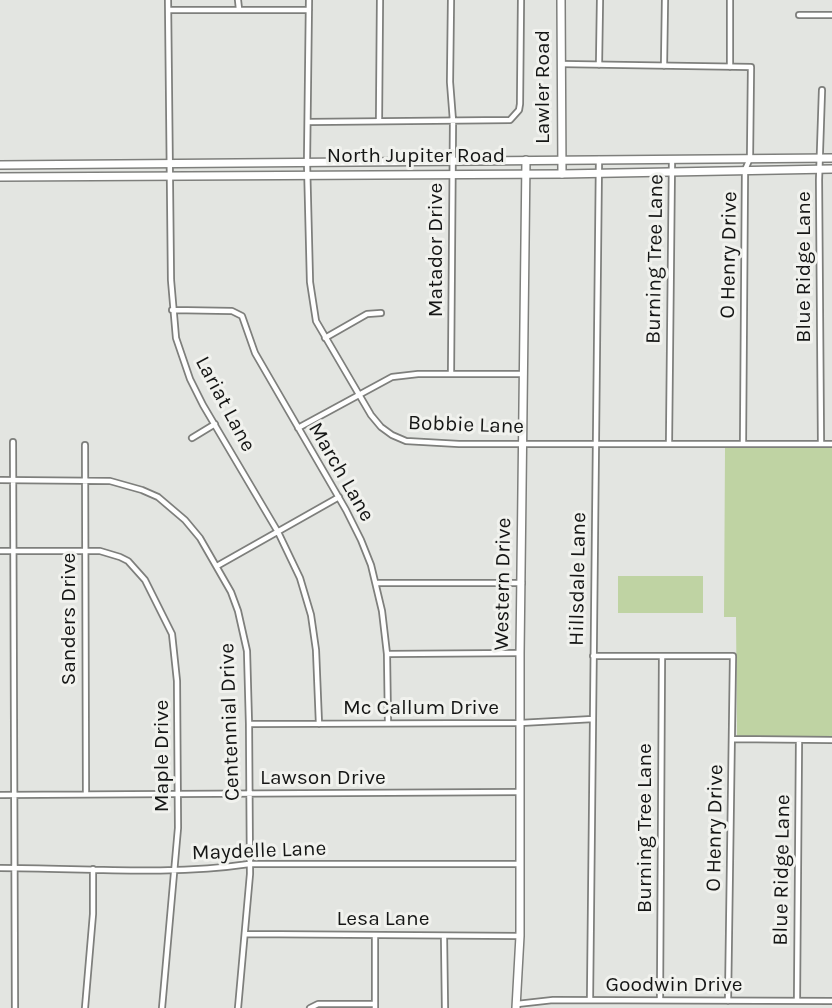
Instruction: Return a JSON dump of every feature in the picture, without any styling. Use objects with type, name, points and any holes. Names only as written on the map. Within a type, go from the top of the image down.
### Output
[{"type":"main road","name":"Lawler Road","points":[[561,0],[562,174]]},
{"type":"main road","name":"North Jupiter Road","points":[[0,165],[832,158]]},
{"type":"main road","name":"Western Drive","points":[[516,1006],[520,936],[520,653],[526,160]]},
{"type":"main road","points":[[90,164],[90,176]]},
{"type":"main road","name":"North Jupiter Road","points":[[0,177],[562,174],[832,169]]},
{"type":"street","name":"Lariat Lane","points":[[168,0],[172,310],[176,338],[203,405],[278,532],[297,570],[311,615],[316,650],[319,724]]},
{"type":"street","points":[[238,0],[239,9]]},
{"type":"street","name":"Bobbie Lane","points":[[309,0],[307,162],[311,298],[316,321],[325,338],[381,427],[405,441],[459,444],[832,444]]},
{"type":"street","points":[[379,121],[380,0]]},
{"type":"street","name":"Matador Drive","points":[[451,0],[451,374]]},
{"type":"street","points":[[308,122],[510,120],[519,110],[521,0]]},
{"type":"street","points":[[599,65],[600,0]]},
{"type":"street","points":[[664,66],[665,0]]},
{"type":"street","points":[[560,64],[730,67],[730,0]]},
{"type":"street","points":[[169,10],[309,10]]},
{"type":"street","points":[[799,15],[832,15]]},
{"type":"street","name":"O Henry Drive","points":[[730,67],[751,67],[750,158],[745,170],[743,444]]},
{"type":"street","name":"Blue Ridge Lane","points":[[821,90],[821,444]]},
{"type":"street","name":"Hillsdale Lane","points":[[590,1000],[600,159]]},
{"type":"street","name":"Burning Tree Lane","points":[[669,443],[672,159]]},
{"type":"street","name":"March Lane","points":[[172,310],[232,311],[242,316],[255,353],[339,497],[361,540],[376,583],[387,654],[388,723]]},
{"type":"street","points":[[325,338],[367,314],[381,313]]},
{"type":"street","points":[[298,428],[392,377],[418,374],[524,374]]},
{"type":"street","points":[[192,438],[215,424]]},
{"type":"street","points":[[13,442],[15,1008]]},
{"type":"street","name":"Sanders Drive","points":[[85,444],[86,794]]},
{"type":"street","name":"Centennial Drive","points":[[0,480],[110,481],[142,490],[158,498],[186,520],[218,566],[231,592],[243,632],[247,658],[249,724],[249,864],[238,1008]]},
{"type":"street","points":[[218,566],[339,497]]},
{"type":"street","name":"Maple Drive","points":[[0,551],[100,551],[128,561],[145,580],[172,634],[177,681],[178,794],[175,869],[162,1008]]},
{"type":"street","points":[[376,583],[522,583]]},
{"type":"street","points":[[387,654],[520,653]]},
{"type":"street","points":[[593,656],[662,656]]},
{"type":"street","name":"O Henry Drive","points":[[662,656],[733,656],[728,1000]]},
{"type":"street","name":"Burning Tree Lane","points":[[660,1000],[662,656]]},
{"type":"street","name":"Mc Callum Drive","points":[[249,724],[520,723],[593,719]]},
{"type":"street","points":[[732,739],[832,740]]},
{"type":"street","name":"Blue Ridge Lane","points":[[797,1001],[799,740]]},
{"type":"street","name":"Lawson Drive","points":[[0,795],[520,792]]},
{"type":"street","name":"Maydelle Lane","points":[[0,868],[217,869],[249,864],[520,864]]},
{"type":"street","points":[[85,1008],[93,914],[93,869]]},
{"type":"street","name":"Lesa Lane","points":[[245,934],[520,936]]},
{"type":"street","points":[[310,1008],[318,1004],[375,1006],[375,935]]},
{"type":"street","points":[[444,936],[445,1008]]},
{"type":"street","name":"Goodwin Drive","points":[[516,1006],[553,1000],[832,1001]]},
{"type":"street","points":[[696,1000],[696,1008]]},
{"type":"green space","points":[[725,448],[832,448],[832,736],[737,736],[736,617],[724,617]]},
{"type":"green space","points":[[618,576],[703,576],[703,613],[618,613]]}]
